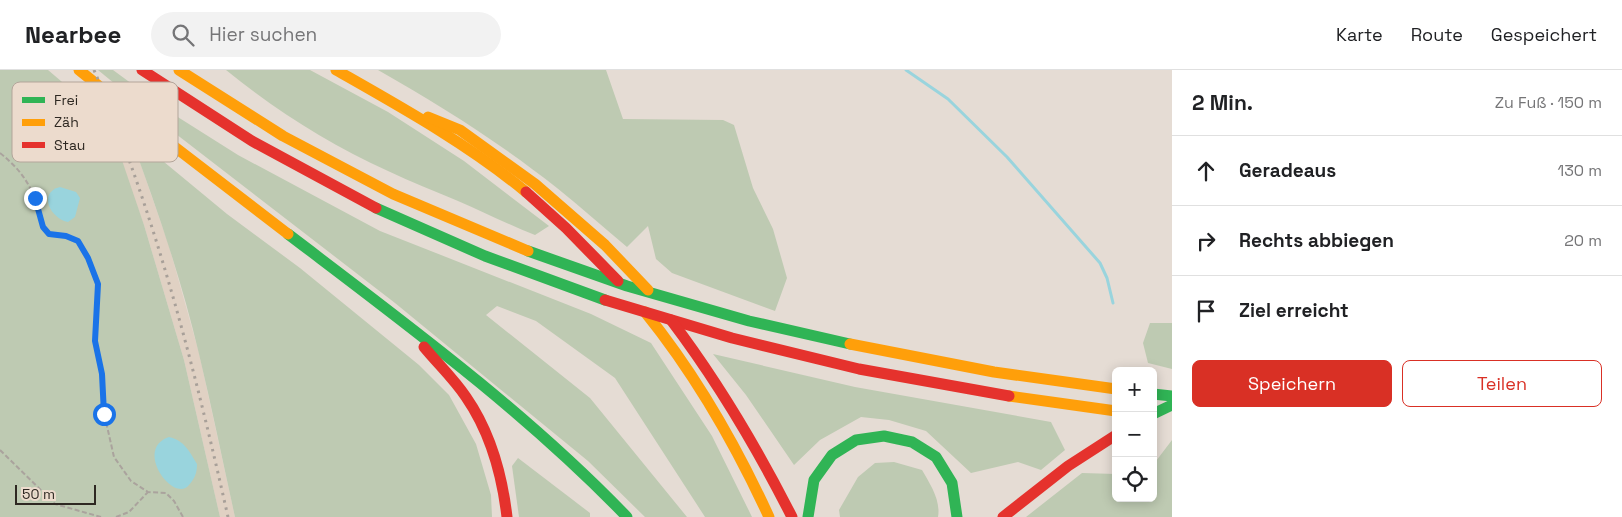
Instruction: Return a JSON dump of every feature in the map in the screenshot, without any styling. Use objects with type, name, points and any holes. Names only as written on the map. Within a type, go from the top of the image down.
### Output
[{"type":"highway","points":[[78,70],[93,82]]},
{"type":"highway","points":[[142,70],[160,82]]},
{"type":"highway","points":[[179,70],[233,106],[280,134],[373,184],[481,232],[591,273],[716,312],[838,342],[984,370],[1112,388]]},
{"type":"highway","points":[[336,70],[403,108],[482,159],[528,194],[575,236],[623,286],[652,320],[688,370],[729,437],[769,517]]},
{"type":"highway","points":[[178,94],[217,120],[331,186],[472,251],[547,280],[700,330],[780,350],[902,377],[1066,405],[1112,411]]},
{"type":"highway","points":[[403,108],[452,125],[536,184],[579,220],[639,280],[675,324],[721,388],[792,517]]},
{"type":"highway","points":[[178,151],[392,313],[514,410],[582,472],[627,517]]},
{"type":"highway","points":[[392,313],[454,381],[480,420],[498,464],[506,501],[507,517]]},
{"type":"highway","points":[[1157,394],[1172,396]]},
{"type":"highway","points":[[1157,413],[1172,405]]},
{"type":"highway","points":[[1157,416],[1172,418]]},
{"type":"highway","points":[[808,517],[810,488],[825,461],[834,452],[855,440],[880,435],[896,436],[910,440],[932,454],[942,465],[955,491],[957,517]]},
{"type":"highway","points":[[1003,517],[1068,466],[1112,438]]},
{"type":"path","points":[[0,153],[16,166],[30,187],[39,208],[43,227],[49,234],[66,236],[78,241],[88,258],[98,284],[95,341],[102,374],[104,414],[114,457],[131,481],[148,492],[166,493],[174,501],[183,517]]},
{"type":"path","points":[[0,450],[54,504],[101,517]]},
{"type":"path","points":[[116,517],[130,512],[148,492]]},
{"type":"shaded area","points":[[121,162],[140,162],[169,246],[199,353],[235,517],[220,517],[184,360],[144,225]]},
{"type":"green space","points":[[0,70],[48,70],[62,82],[12,82],[12,162],[123,162],[144,225],[184,360],[220,517],[0,517]]},
{"type":"green space","points":[[98,70],[113,70],[129,82],[113,82]]},
{"type":"green space","points":[[226,70],[310,70],[388,112],[464,161],[549,226],[535,235],[366,161],[283,113]]},
{"type":"green space","points":[[378,70],[606,70],[623,119],[723,120],[734,125],[753,188],[773,229],[787,278],[775,311],[672,273],[656,259],[648,226],[627,247],[566,195],[492,140]]},
{"type":"green space","points":[[178,117],[238,155],[380,231],[591,314],[651,343],[712,436],[752,517],[705,517],[615,378],[536,321],[497,306],[486,315],[590,398],[687,517],[645,517],[588,461],[395,303],[178,136]]},
{"type":"green space","points":[[139,162],[164,162],[227,214],[300,268],[419,365],[449,395],[476,444],[491,495],[492,517],[235,517],[192,326],[158,215]]},
{"type":"green space","points":[[1150,323],[1172,323],[1172,369],[1148,363],[1143,343]]},
{"type":"green space","points":[[713,354],[855,387],[1051,422],[1065,450],[1041,470],[1018,462],[971,473],[926,431],[889,420],[861,417],[820,440],[794,465],[746,395]]},
{"type":"green space","points":[[1172,440],[1172,517],[1026,517],[1082,473],[1112,474],[1112,502],[1157,502],[1157,460]]},
{"type":"green space","points":[[518,458],[590,513],[590,517],[519,517],[512,466]]},
{"type":"green space","points":[[894,462],[922,470],[936,498],[939,511],[938,517],[840,517],[839,510],[858,477],[875,463]]},
{"type":"water","points":[[60,187],[76,192],[80,198],[75,217],[68,222],[56,216],[49,206],[49,195],[53,190]]},
{"type":"water","points":[[169,437],[183,444],[197,464],[193,480],[182,489],[174,487],[167,481],[160,473],[156,462],[155,452],[159,443]]},
{"type":"waterway","points":[[906,70],[948,99],[1007,157],[1100,263],[1107,278],[1113,303]]},
{"type":"railway","points":[[94,70],[99,82]]},
{"type":"railway","points":[[130,162],[154,235],[187,347],[228,517]]},
{"type":"traffic: fast","points":[[376,208],[485,256],[605,300]]},
{"type":"traffic: fast","points":[[288,234],[420,335],[506,404],[588,478],[627,517]]},
{"type":"traffic: fast","points":[[528,251],[627,286],[749,321],[850,344]]},
{"type":"traffic: fast","points":[[1157,394],[1172,396]]},
{"type":"traffic: fast","points":[[1157,412],[1172,405]]},
{"type":"traffic: fast","points":[[808,517],[814,480],[832,455],[856,440],[884,436],[912,442],[936,457],[952,483],[957,517]]},
{"type":"traffic: slow","points":[[79,70],[94,82]]},
{"type":"traffic: slow","points":[[179,70],[283,136],[393,194],[528,251]]},
{"type":"traffic: slow","points":[[336,70],[458,142],[526,192]]},
{"type":"traffic: slow","points":[[428,117],[460,130],[535,184],[605,245],[648,290]]},
{"type":"traffic: slow","points":[[178,149],[288,234]]},
{"type":"traffic: slow","points":[[645,312],[698,385],[728,436],[769,517]]},
{"type":"traffic: slow","points":[[850,344],[994,372],[1112,388]]},
{"type":"traffic: slow","points":[[1009,396],[1112,410]]},
{"type":"traffic: jam","points":[[142,70],[161,82]]},
{"type":"traffic: jam","points":[[178,93],[252,141],[376,208]]},
{"type":"traffic: jam","points":[[526,192],[566,228],[618,281]]},
{"type":"traffic: jam","points":[[605,300],[732,338],[859,369],[1009,396]]},
{"type":"traffic: jam","points":[[671,320],[705,367],[736,416],[792,517]]},
{"type":"traffic: jam","points":[[424,347],[461,390],[475,411],[489,439],[502,485],[507,517]]},
{"type":"traffic: jam","points":[[1003,517],[1068,466],[1112,438]]},
{"type":"route","points":[[35,198],[43,227],[49,234],[66,236],[78,241],[88,258],[98,284],[95,341],[102,374],[104,414]]}]
